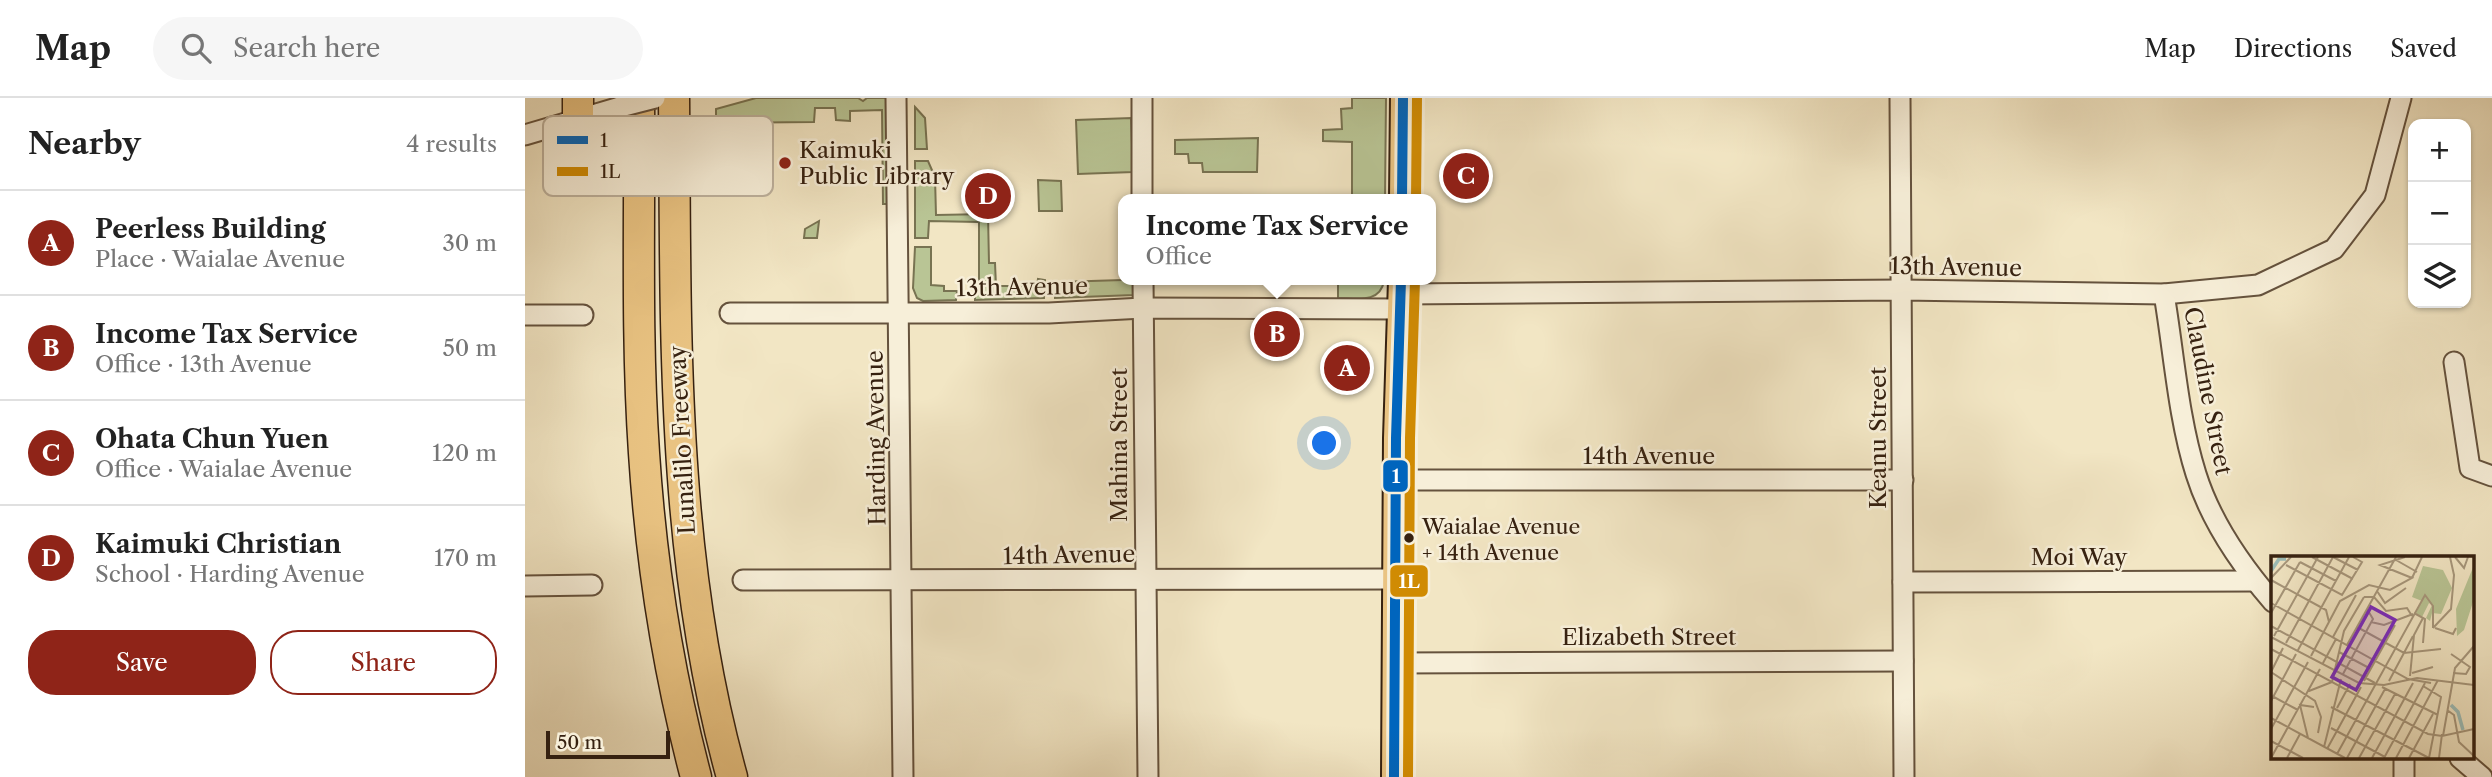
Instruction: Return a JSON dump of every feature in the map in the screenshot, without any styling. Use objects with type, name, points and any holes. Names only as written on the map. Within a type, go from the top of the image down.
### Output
[{"type":"highway","name":"Lunalilo Freeway","points":[[674,98],[674,116]]},
{"type":"highway","name":"Lunalilo Freeway","points":[[634,196],[644,454],[665,636],[696,777]]},
{"type":"highway","name":"Lunalilo Freeway","points":[[675,196],[677,376],[683,499],[702,644],[732,777]]},
{"type":"main road","points":[[1402,194],[1403,98]]},
{"type":"main road","points":[[1394,777],[1400,294]]},
{"type":"street","points":[[562,116],[578,108],[655,98]]},
{"type":"street","name":"Harding Avenue","points":[[896,98],[903,777]]},
{"type":"street","points":[[1142,98],[1142,194]]},
{"type":"street","name":"Keanu Street","points":[[1901,98],[1904,777]]},
{"type":"street","name":"13th Avenue","points":[[730,313],[1143,309],[1400,294],[1902,290],[2164,294],[2258,285],[2334,250],[2375,195],[2400,98]]},
{"type":"street","points":[[525,135],[543,126]]},
{"type":"street","name":"Mahina Street","points":[[1143,285],[1148,777]]},
{"type":"street","name":"Claudine Street","points":[[2164,294],[2196,475],[2215,518],[2255,581],[2271,600]]},
{"type":"street","points":[[525,315],[583,314]]},
{"type":"street","points":[[2454,362],[2469,468],[2492,475]]},
{"type":"street","name":"14th Avenue","points":[[1396,481],[1903,480]]},
{"type":"street","name":"14th Avenue","points":[[743,580],[901,582],[1144,578],[1395,579]]},
{"type":"street","name":"Moi Way","points":[[1903,582],[2255,581]]},
{"type":"street","points":[[525,586],[592,585]]},
{"type":"street","name":"Elizabeth Street","points":[[1394,663],[1903,661]]},
{"type":"street","points":[[2462,760],[2482,777]]},
{"type":"green space","points":[[756,98],[858,98],[863,101],[867,98],[891,98],[891,204],[883,204],[882,110],[850,111],[850,121],[836,120],[835,108],[815,108],[814,122],[773,122],[773,116],[716,116],[716,109]]},
{"type":"green space","points":[[1352,98],[1386,98],[1385,194],[1352,194],[1352,142],[1323,141],[1323,130],[1342,129],[1341,109],[1352,108]]},
{"type":"green space","points":[[915,107],[925,118],[927,149],[915,149]]},
{"type":"green space","points":[[1131,118],[1133,172],[1078,174],[1076,120]]},
{"type":"green space","points":[[1258,138],[1257,172],[1203,172],[1202,163],[1189,163],[1188,154],[1175,154],[1175,140]]},
{"type":"green space","points":[[915,161],[928,161],[935,177],[936,215],[988,214],[989,263],[995,263],[996,286],[1037,286],[1038,279],[1045,280],[1044,298],[975,300],[975,290],[979,289],[979,222],[929,221],[928,238],[915,238]]},
{"type":"green space","points":[[1038,180],[1061,181],[1062,211],[1039,211]]},
{"type":"green space","points":[[819,221],[817,238],[804,238],[805,229]]},
{"type":"green space","points":[[915,247],[931,247],[931,285],[944,286],[944,291],[957,291],[956,300],[923,301],[917,298],[913,288]]},
{"type":"green space","points":[[1118,281],[1118,285],[1137,285],[1134,295],[1055,298],[1055,285],[1059,282]]},
{"type":"green space","points":[[1338,285],[1383,285],[1378,293],[1366,298],[1338,298]]},
{"type":"transit line","name":"1","points":[[1402,194],[1403,98]]},
{"type":"transit line","name":"1L","points":[[1416,194],[1417,98]]},
{"type":"transit line","name":"1","points":[[1394,777],[1396,438],[1401,285]]},
{"type":"transit line","name":"1L","points":[[1408,777],[1410,438],[1415,285]]},
{"type":"place","name":"Kaimuki Public Library","points":[[785,163]]},
{"type":"place","name":"Ohata Chun Yuen","points":[[1466,176]]},
{"type":"place","name":"Kaimuki Christian","points":[[988,196]]},
{"type":"place","name":"Income Tax Service","points":[[1277,334]]},
{"type":"place","name":"Peerless Building","points":[[1347,368]]},
{"type":"place","name":"Waialae Avenue + 14th Avenue","points":[[1409,538]]}]
